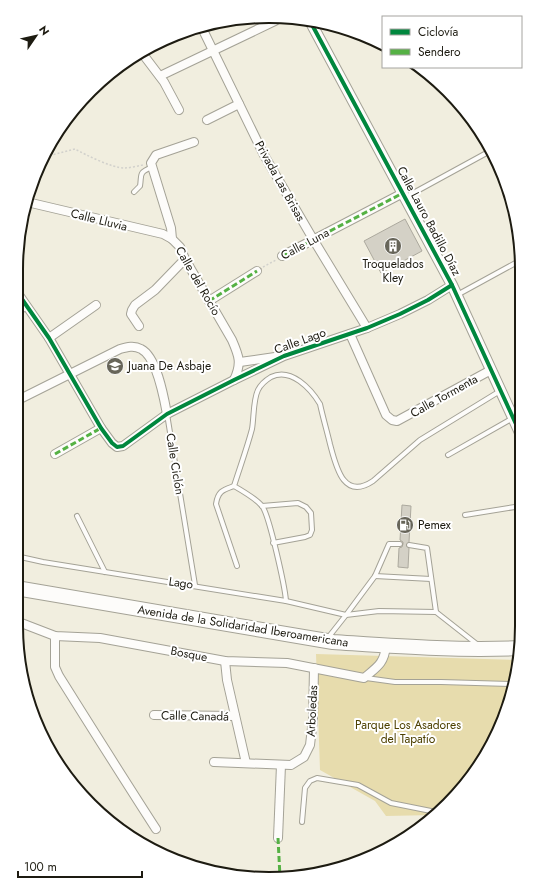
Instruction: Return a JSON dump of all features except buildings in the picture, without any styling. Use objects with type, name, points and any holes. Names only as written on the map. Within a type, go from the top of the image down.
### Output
[{"type":"highway","name":"Avenida de la Solidaridad Iberoamericana","points":[[23,589],[326,641],[386,646],[485,650],[514,648]]},
{"type":"street","points":[[160,76],[271,23]]},
{"type":"street","name":"Calle Lauro Badillo Díaz","points":[[313,27],[405,195],[452,285],[515,422]]},
{"type":"street","name":"Privada Las Brisas","points":[[204,31],[264,155],[367,328]]},
{"type":"street","points":[[145,57],[160,76],[179,110]]},
{"type":"street","points":[[207,120],[239,104]]},
{"type":"street","points":[[152,163],[156,155],[194,142]]},
{"type":"street","name":"Calle del Rocío","points":[[152,163],[171,228],[172,239],[180,247],[185,259],[232,340],[240,362]]},
{"type":"street","name":"Calle Luna","points":[[282,256],[313,239],[405,195]]},
{"type":"street","name":"Calle Lluvia","points":[[32,203],[163,234],[172,239]]},
{"type":"street","points":[[139,326],[131,314],[135,305],[155,290],[185,259]]},
{"type":"street","points":[[209,301],[257,271]]},
{"type":"street","name":"Calle Lago","points":[[101,428],[112,443],[117,447],[123,446],[167,414],[234,380],[284,356],[367,328],[428,300],[452,285]]},
{"type":"street","points":[[23,302],[49,338],[101,428],[55,454]]},
{"type":"street","points":[[49,338],[96,305]]},
{"type":"street","name":"Calle Tormenta","points":[[350,334],[386,416],[392,420],[397,421],[491,370]]},
{"type":"street","name":"Calle Ciclón","points":[[70,374],[120,349],[129,346],[141,348],[150,359],[161,384],[167,414]]},
{"type":"street","points":[[234,380],[239,370],[240,362],[284,356]]},
{"type":"street","points":[[23,398],[70,374]]},
{"type":"street","name":"Bosque","points":[[23,624],[55,636],[100,638],[225,661],[287,663],[364,678]]},
{"type":"street","points":[[55,636],[56,667],[59,676],[156,829]]},
{"type":"street","points":[[364,678],[385,658],[386,646]]},
{"type":"street","points":[[225,661],[227,680],[246,764]]},
{"type":"street","name":"Arboledas","points":[[214,762],[291,765],[304,757],[310,746],[314,719],[314,668]]},
{"type":"street","name":"Calle Canadá","points":[[154,715],[235,716]]},
{"type":"street","points":[[278,838],[281,765]]},
{"type":"lane","points":[[405,195],[486,153]]},
{"type":"lane","points":[[134,192],[140,186],[141,174],[152,163]]},
{"type":"lane","points":[[456,295],[515,263]]},
{"type":"lane","points":[[234,486],[252,428],[257,392],[260,386],[274,376],[284,374],[299,380],[315,395],[320,404],[336,467],[343,480],[354,486],[366,485],[373,481],[420,440],[501,390]]},
{"type":"lane","name":"Calle Ciclón","points":[[167,414],[195,585]]},
{"type":"lane","points":[[448,455],[513,418]]},
{"type":"lane","points":[[234,486],[262,506],[285,590],[286,601]]},
{"type":"lane","points":[[234,486],[222,491],[217,496],[216,504],[237,566]]},
{"type":"lane","points":[[262,506],[298,503],[306,507],[311,513],[312,530],[310,535],[273,543]]},
{"type":"lane","points":[[465,515],[515,507]]},
{"type":"lane","points":[[77,516],[105,572]]},
{"type":"lane","points":[[326,641],[374,576],[389,544],[400,544]]},
{"type":"lane","points":[[409,545],[427,548],[436,612],[485,650]]},
{"type":"lane","name":"Lago","points":[[23,557],[286,601],[346,615],[379,612],[436,612]]},
{"type":"lane","points":[[374,576],[431,579]]},
{"type":"lane","name":"Bosque","points":[[364,678],[394,682],[508,684]]},
{"type":"lane","points":[[302,822],[305,788],[310,781],[317,778],[358,785],[392,803],[431,811]]},
{"type":"path","points":[[51,155],[75,149],[86,155],[124,168],[152,163]]},
{"type":"green space","name":"Parque Los Asadores del Tapatío","points":[[316,654],[513,660],[507,690],[490,735],[474,763],[464,776],[443,800],[426,815],[386,816],[375,801],[320,770]]},
{"type":"marked path","points":[[282,256],[403,193]]},
{"type":"marked path","points":[[209,301],[257,271]]},
{"type":"marked path","points":[[55,454],[101,428]]},
{"type":"marked path","points":[[278,838],[280,871]]},
{"type":"cycle path","points":[[313,27],[452,285],[515,422]]},
{"type":"cycle path","points":[[23,301],[49,338],[101,428],[112,443],[117,447],[123,446],[167,414],[234,380],[284,356],[367,328],[400,314],[428,300],[452,285]]},
{"type":"place","name":"Troquelados Kley","points":[[393,246]]},
{"type":"place","name":"Juana De Asbaje","points":[[115,366]]},
{"type":"place","name":"Pemex","points":[[405,525]]}]
